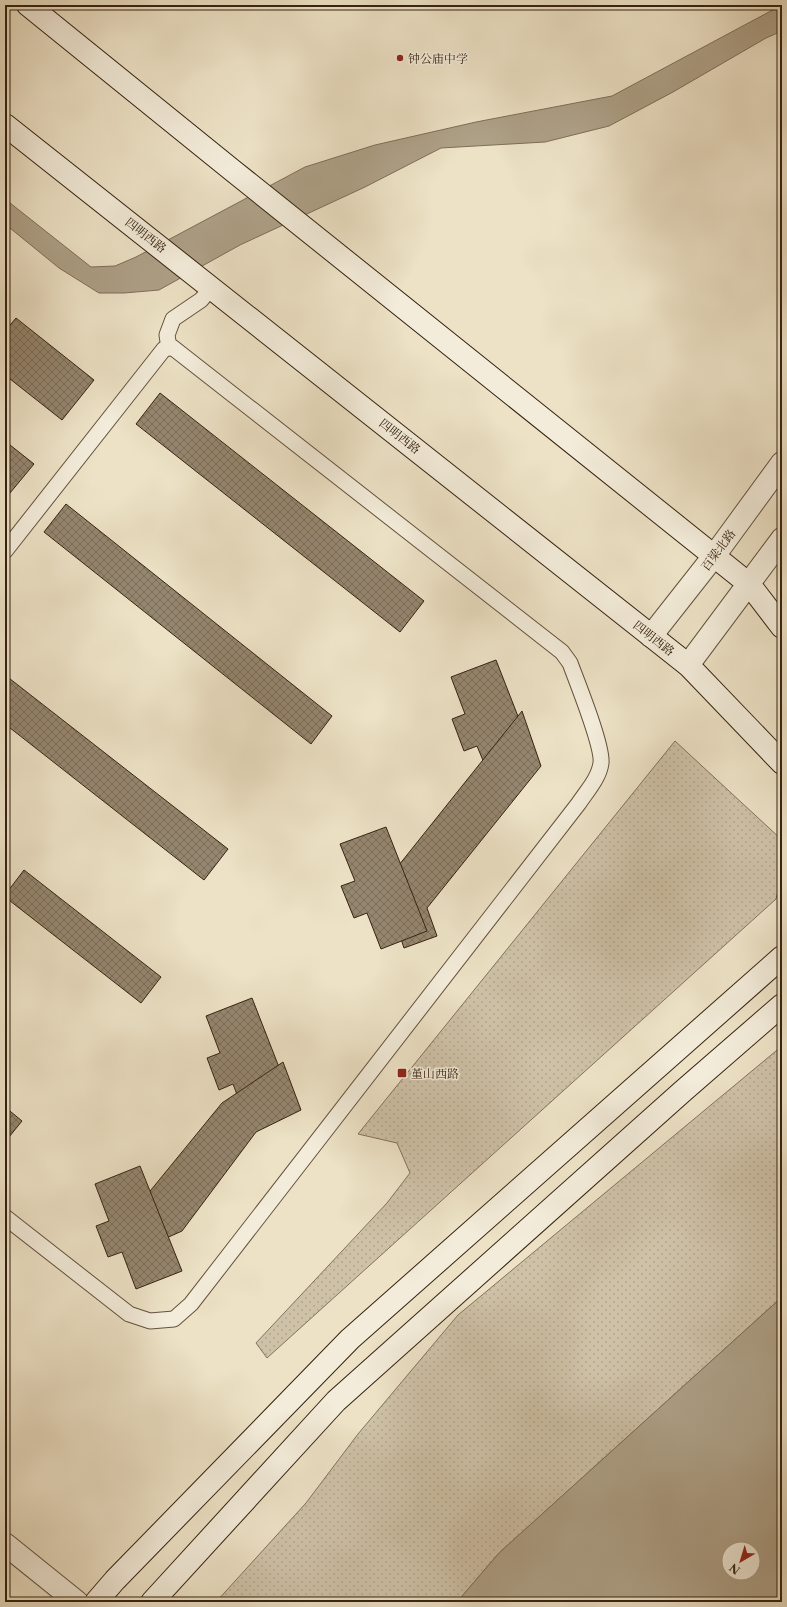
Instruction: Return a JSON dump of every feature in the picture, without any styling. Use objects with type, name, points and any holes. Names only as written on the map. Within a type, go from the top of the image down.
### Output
[{"type":"main road","points":[[28,5],[749,584],[782,627]]},
{"type":"main road","name":"四明西路","points":[[5,125],[206,282],[688,665],[782,763]]},
{"type":"main road","name":"百梁北路","points":[[651,636],[714,556],[782,464]]},
{"type":"main road","points":[[688,665],[782,539]]},
{"type":"main road","points":[[96,1602],[120,1574],[350,1339],[782,957]]},
{"type":"main road","points":[[152,1602],[336,1401],[683,1091],[782,1006]]},
{"type":"main road","points":[[5,1544],[77,1602]]},
{"type":"lane","points":[[169,348],[167,335],[173,319],[190,309],[201,300],[206,282]]},
{"type":"lane","points":[[5,552],[164,348],[172,347],[562,652],[570,663],[599,746],[601,762],[594,780],[574,810],[196,1298],[174,1319],[150,1321],[129,1314],[5,1217]]},
{"type":"shaded area","points":[[782,5],[782,31],[766,38],[673,92],[609,126],[545,142],[441,148],[365,187],[240,245],[159,290],[124,293],[99,293],[59,268],[5,224],[5,199],[91,267],[115,266],[136,257],[305,167],[375,145],[476,122],[612,96]]},
{"type":"shaded area","points":[[675,741],[782,840],[782,876],[776,899],[267,1358],[256,1343],[387,1203],[410,1173],[397,1143],[358,1134]]},
{"type":"shaded area","points":[[782,1046],[782,1297],[499,1553],[457,1602],[216,1602],[306,1503],[358,1434],[458,1315]]},
{"type":"shaded area","points":[[782,1297],[782,1602],[457,1602],[499,1553]]},
{"type":"building","points":[[16,318],[94,380],[62,420],[5,375],[5,331]]},
{"type":"building","points":[[160,393],[424,601],[400,632],[136,424]]},
{"type":"building","points":[[5,441],[34,464],[5,499]]},
{"type":"building","points":[[66,504],[332,716],[311,744],[44,532]]},
{"type":"building","points":[[496,660],[537,765],[492,782],[477,746],[464,751],[452,719],[465,714],[451,677]]},
{"type":"building","points":[[5,675],[228,849],[204,880],[5,724]]},
{"type":"building","points":[[522,711],[541,766],[427,908],[437,936],[404,948],[383,885]]},
{"type":"building","points":[[386,827],[427,931],[381,949],[367,913],[354,918],[341,886],[355,881],[340,844]]},
{"type":"building","points":[[24,870],[161,977],[141,1003],[5,897]]},
{"type":"building","points":[[252,998],[293,1103],[247,1121],[233,1084],[219,1090],[207,1058],[220,1053],[206,1016]]},
{"type":"building","points":[[283,1062],[301,1110],[256,1132],[182,1231],[144,1248],[133,1212],[222,1103]]},
{"type":"building","points":[[5,1107],[22,1121],[5,1142]]},
{"type":"building","points":[[140,1166],[182,1271],[136,1289],[122,1252],[108,1257],[96,1226],[109,1221],[95,1184]]},
{"type":"place","name":"钟公庙中学","points":[[400,58]]},
{"type":"place","name":"堇山西路","points":[[402,1073]]}]
